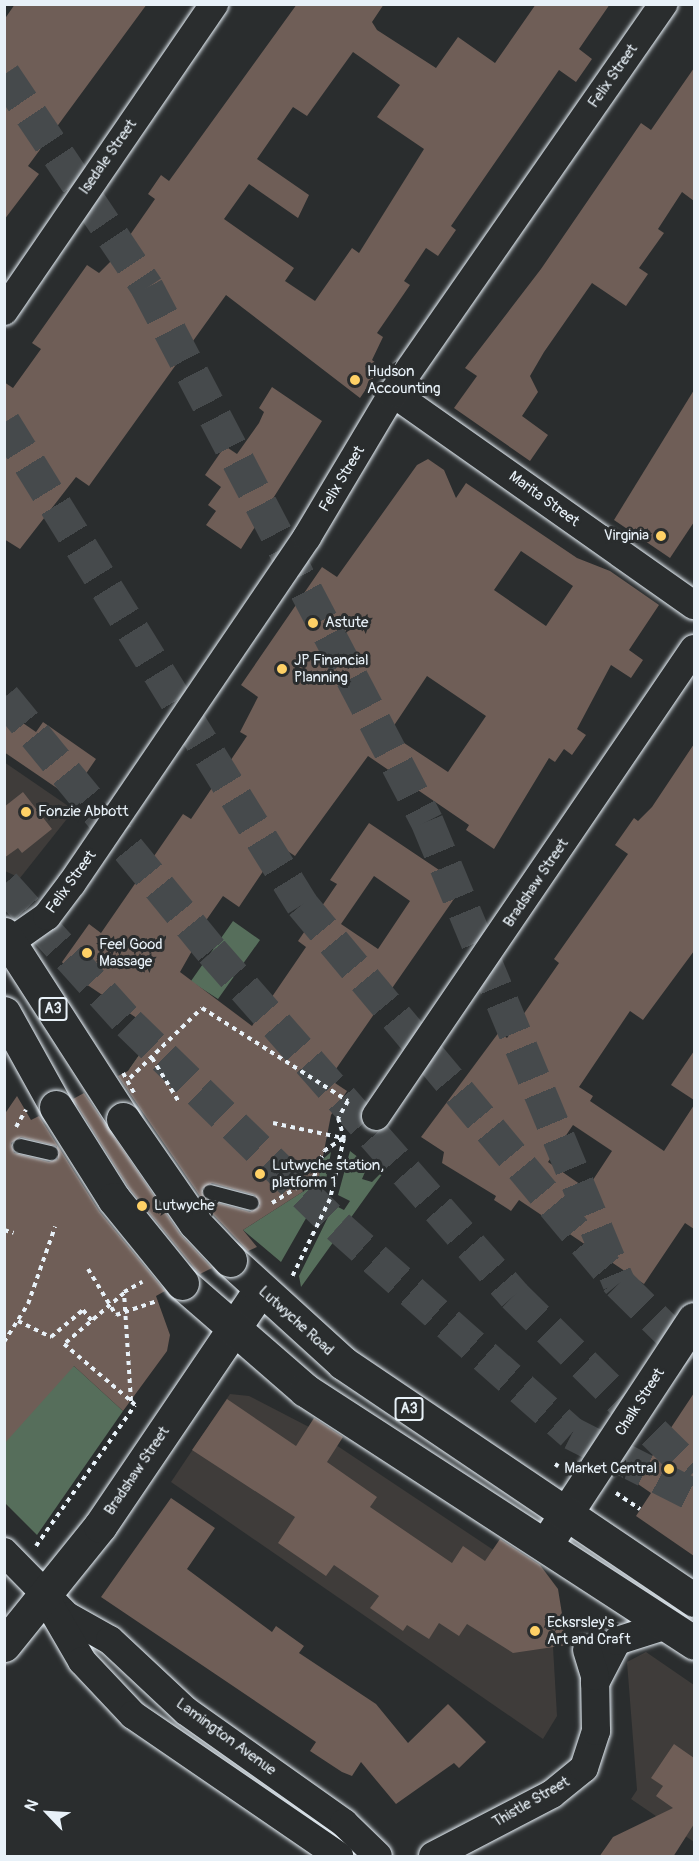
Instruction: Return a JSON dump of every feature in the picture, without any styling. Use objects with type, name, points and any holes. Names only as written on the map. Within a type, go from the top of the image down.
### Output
[{"type":"main road","name":"Lutwyche Road","points":[[7,938],[114,1082],[175,1195],[230,1260],[275,1286],[343,1363],[694,1600]]},
{"type":"main road","points":[[4,1013],[44,1110],[114,1199],[169,1292],[231,1330],[327,1406],[546,1544],[694,1643]]},
{"type":"main road","name":"Bradshaw Street","points":[[4,1646],[46,1597],[231,1330],[275,1286]]},
{"type":"main road","name":"Chalk Street","points":[[546,1544],[694,1319]]},
{"type":"street","name":"Isedale Street","points":[[4,311],[214,4]]},
{"type":"street","name":"Felix Street","points":[[7,938],[47,916],[72,883],[289,564],[393,393],[663,4]]},
{"type":"street","name":"Marita Street","points":[[393,393],[694,605]]},
{"type":"street","name":"Bradshaw Street","points":[[376,1116],[694,649]]},
{"type":"street","name":"Lamington Avenue","points":[[18,1552],[82,1660],[133,1715],[339,1857]]},
{"type":"street","name":"Lamington Avenue","points":[[46,1597],[67,1616],[110,1640],[186,1711],[344,1823],[378,1857]]},
{"type":"street","points":[[596,1683],[617,1641],[667,1625]]},
{"type":"street","name":"Thistle Street","points":[[433,1857],[552,1794],[584,1768],[596,1740],[596,1683],[587,1650]]},
{"type":"lane","points":[[15,1141],[51,1153]]},
{"type":"lane","points":[[210,1192],[252,1203]]},
{"type":"path","points":[[114,1082],[152,1058],[202,1008],[348,1101],[338,1119],[344,1138],[330,1199],[275,1286]]},
{"type":"path","points":[[152,1058],[179,1102]]},
{"type":"path","points":[[15,1141],[28,1106],[44,1110]]},
{"type":"path","points":[[273,1123],[344,1138]]},
{"type":"path","points":[[266,1206],[314,1177],[324,1152],[344,1138]]},
{"type":"path","points":[[4,1342],[18,1321],[56,1227]]},
{"type":"path","points":[[4,1230],[14,1233]]},
{"type":"path","points":[[88,1269],[116,1315],[169,1292]]},
{"type":"path","points":[[18,1552],[135,1405],[64,1344],[124,1292],[142,1282]]},
{"type":"path","points":[[124,1292],[130,1401]]},
{"type":"path","points":[[18,1321],[51,1337],[83,1310],[92,1321]]},
{"type":"path","points":[[616,1493],[640,1509]]},
{"type":"shaded area","name":"Fonzie Abbott","points":[[4,762],[74,810],[20,878],[5,871]]},
{"type":"shaded area","points":[[230,1394],[249,1396],[309,1427],[540,1581],[553,1647],[557,1716],[543,1739],[171,1482]]},
{"type":"shaded area","points":[[646,1652],[694,1685],[694,1842],[631,1799],[637,1790],[627,1662]]},
{"type":"green space","points":[[233,921],[260,940],[218,999],[195,984],[188,1008],[128,1071]]},
{"type":"green space","points":[[350,1151],[368,1165],[362,1179],[372,1182],[388,1166],[301,1287],[299,1276],[334,1205],[344,1210],[350,1201],[338,1195]]},
{"type":"green space","points":[[331,1152],[325,1185],[281,1262],[243,1230],[318,1182],[322,1160]]},
{"type":"green space","points":[[74,1366],[123,1411],[37,1535],[5,1503],[4,1407]]},
{"type":"building","points":[[15,4],[147,4],[28,166],[39,174],[4,220],[4,20]]},
{"type":"building","points":[[297,4],[384,4],[372,22],[377,30],[436,68],[458,37],[495,63],[536,4],[610,4],[579,49],[592,59],[576,82],[559,70],[451,226],[456,230],[438,256],[426,248],[404,281],[410,285],[377,333],[383,337],[372,360],[381,367],[360,398],[226,295],[89,486],[76,477],[20,549],[4,539],[4,382],[13,388],[41,349],[32,343],[87,265],[99,273],[114,258],[155,199],[148,194],[161,175],[169,181]],"holes":[[[353,52],[400,85],[377,117],[424,149],[359,253],[352,248],[315,301],[285,281],[294,268],[224,219],[249,184],[298,218],[309,195],[257,159],[293,107],[307,116]]]},
{"type":"building","points":[[694,68],[694,201],[682,192],[658,229],[664,233],[639,268],[648,274],[626,306],[592,283],[544,352],[530,376],[538,392],[522,416],[548,435],[530,461],[454,408],[477,376],[465,368],[541,269],[641,123],[651,130]]},
{"type":"building","points":[[272,387],[322,421],[241,549],[206,525],[216,511],[208,505],[221,487],[205,475],[225,446],[237,454],[259,423],[264,412],[259,408]]},
{"type":"building","points":[[694,390],[694,522],[670,558],[614,520]]},
{"type":"building","points":[[428,459],[444,470],[456,498],[466,483],[577,558],[610,571],[659,605],[629,650],[643,660],[631,678],[611,665],[577,729],[586,735],[572,755],[564,749],[555,762],[549,758],[494,849],[466,830],[469,825],[368,756],[295,856],[280,846],[239,907],[223,896],[198,932],[201,935],[180,972],[252,1026],[306,947],[298,941],[337,884],[330,880],[369,823],[463,886],[329,1079],[347,1091],[331,1115],[318,1182],[243,1230],[257,1247],[248,1251],[210,1211],[118,1076],[128,1071],[156,1031],[83,982],[79,988],[62,962],[89,924],[101,933],[183,814],[191,819],[247,736],[240,732],[258,697],[241,685],[322,567],[337,577],[417,465]],"holes":[[[521,551],[573,586],[546,626],[494,590]],[[427,676],[486,716],[448,772],[389,733]],[[374,876],[410,901],[378,949],[341,924]],[[212,1183],[255,1195],[260,1206],[250,1212],[207,1200],[202,1189]]]},
{"type":"building","points":[[4,710],[36,732],[43,722],[96,759],[70,797],[4,752]]},
{"type":"building","points":[[694,744],[694,951],[643,1020],[630,1011],[579,1087],[593,1096],[590,1101],[664,1151],[694,1105],[694,1229],[685,1223],[644,1284],[519,1200],[511,1211],[494,1200],[496,1196],[442,1163],[444,1152],[421,1137],[499,1032],[507,1038],[559,963],[554,959],[628,854],[615,845],[634,818],[638,821],[652,807]],"holes":[[[573,1125],[612,1151],[587,1189],[548,1162]]]},
{"type":"building","name":"Fonzie Abbott","points":[[23,792],[52,829],[22,853],[18,848],[4,858],[4,807]]},
{"type":"building","points":[[694,1051],[694,1100],[671,1085]]},
{"type":"building","points":[[84,1093],[180,1234],[212,1268],[200,1274],[129,1188],[73,1099]]},
{"type":"building","points":[[17,1096],[31,1120],[39,1116],[99,1211],[165,1291],[156,1296],[170,1335],[167,1351],[123,1411],[74,1366],[4,1444],[4,1115]],"holes":[[[21,1137],[57,1146],[58,1159],[49,1162],[14,1153],[11,1143]]]},
{"type":"building","name":"Market Central","points":[[694,1393],[694,1556],[636,1516],[651,1493],[635,1482]]},
{"type":"building","points":[[227,1399],[296,1446],[314,1418],[343,1437],[327,1462],[377,1497],[370,1507],[452,1563],[463,1546],[485,1561],[500,1539],[540,1565],[558,1589],[567,1645],[513,1653],[467,1624],[459,1636],[439,1623],[429,1639],[407,1625],[403,1631],[370,1608],[379,1596],[334,1565],[326,1576],[278,1543],[295,1517],[192,1450]]},
{"type":"building","points":[[171,1498],[215,1528],[187,1569],[272,1632],[276,1626],[304,1646],[299,1653],[376,1704],[408,1743],[448,1704],[486,1742],[459,1768],[454,1763],[396,1804],[361,1762],[352,1776],[342,1772],[310,1751],[316,1742],[101,1597]]},
{"type":"building","points":[[674,1744],[694,1758],[694,1824],[673,1857],[599,1857],[613,1837],[673,1808],[656,1796],[663,1786],[651,1778]]},
{"type":"tunnel","points":[[4,74],[147,287],[427,821],[619,1283]]},
{"type":"tunnel","points":[[4,422],[302,904],[619,1283],[694,1357]]},
{"type":"tunnel","points":[[4,697],[212,951],[514,1295],[694,1472]]},
{"type":"tunnel","points":[[4,884],[129,1023],[338,1226],[572,1433],[694,1495]]},
{"type":"place","name":"Hudson Accounting","points":[[355,380]]},
{"type":"place","name":"Virginia","points":[[661,536]]},
{"type":"place","name":"Astute","points":[[313,623]]},
{"type":"place","name":"JP Financial Planning","points":[[282,669]]},
{"type":"place","name":"Fonzie Abbott","points":[[26,812]]},
{"type":"place","name":"Feel Good Massage","points":[[87,953]]},
{"type":"place","name":"Lutwyche station, platform 1","points":[[260,1174]]},
{"type":"place","name":"Lutwyche","points":[[142,1206]]},
{"type":"place","name":"Market Central","points":[[669,1469]]},
{"type":"place","name":"Ecksrsley's Art and Craft","points":[[535,1631]]}]
